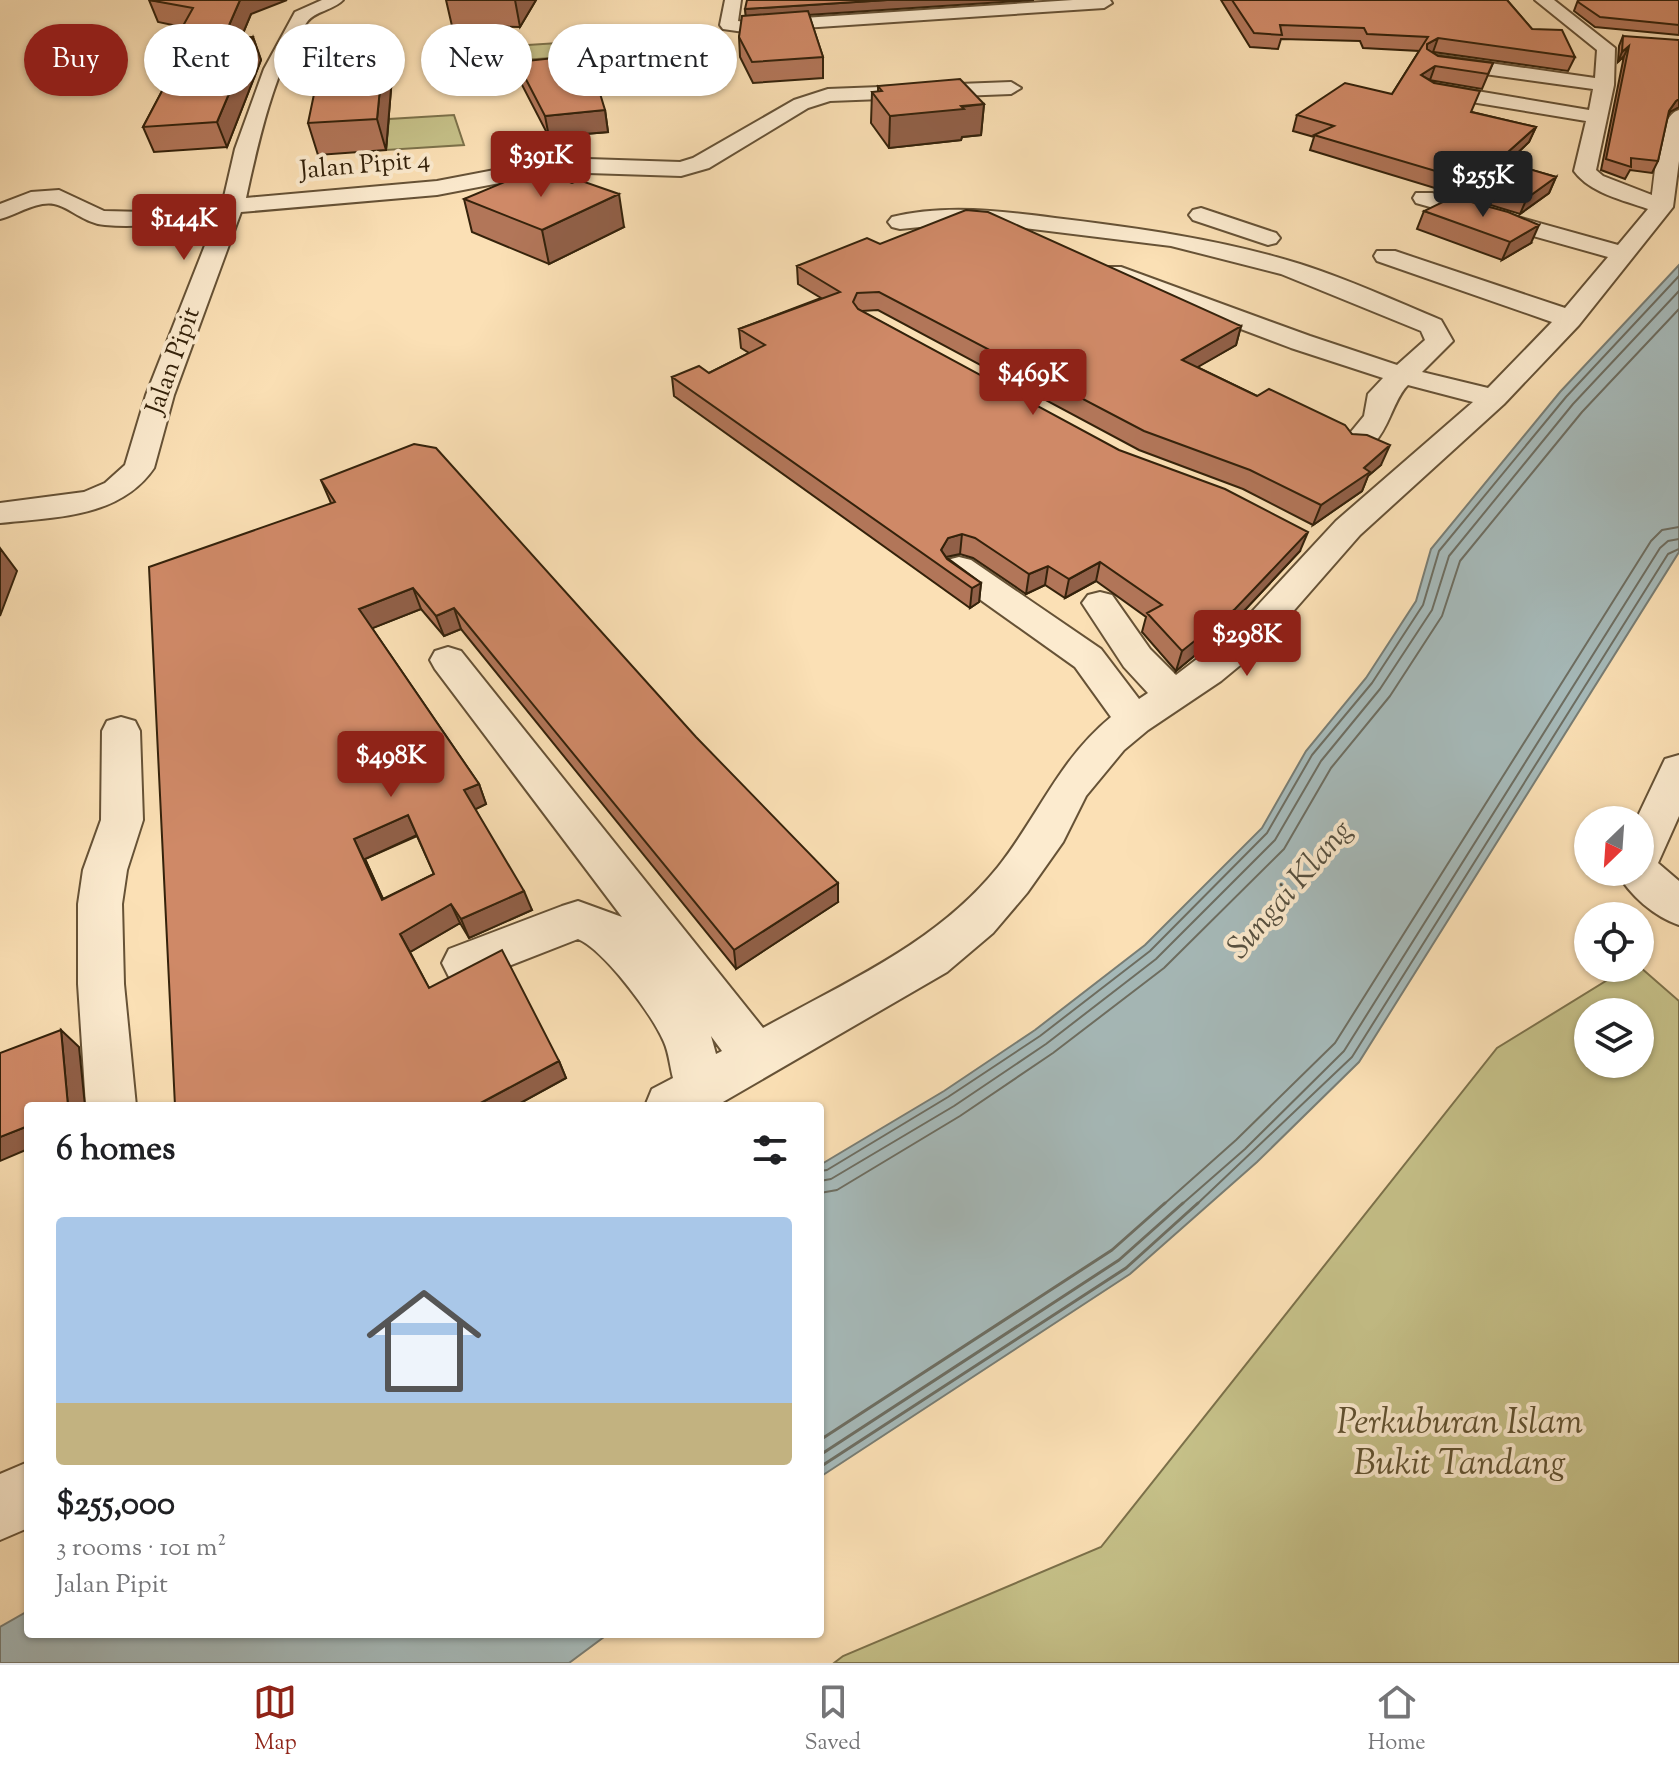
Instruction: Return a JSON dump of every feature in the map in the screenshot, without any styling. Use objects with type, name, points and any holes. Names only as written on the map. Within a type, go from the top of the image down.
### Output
[{"type":"street","points":[[286,10],[310,0]]},
{"type":"street","name":"Jalan Pipit","points":[[0,513],[70,506],[95,499],[116,490],[139,468],[160,395],[232,206],[246,149],[282,52],[301,16],[335,0]]},
{"type":"street","points":[[733,0],[729,25],[732,26],[828,22],[918,8],[1103,2]]},
{"type":"street","points":[[827,0],[828,22]]},
{"type":"street","points":[[1543,0],[1606,48],[1604,85],[1585,171],[1595,181],[1662,207]]},
{"type":"street","points":[[1572,0],[1580,30]]},
{"type":"street","points":[[1580,30],[1616,35]]},
{"type":"street","points":[[1433,61],[1604,85]]},
{"type":"street","name":"Jalan Pipit 4","points":[[0,212],[17,203],[59,197],[88,214],[119,220],[232,206],[437,188],[557,165],[681,169],[701,163],[801,104],[828,95],[1011,88]]},
{"type":"street","points":[[1429,89],[1597,117]]},
{"type":"street","points":[[685,1097],[931,958],[977,920],[1012,881],[1048,830],[1070,787],[1110,740],[1134,720],[1208,672],[1248,639],[1314,542],[1494,398],[1570,319],[1662,207],[1671,140],[1679,116]]},
{"type":"street","points":[[1424,198],[1623,254]]},
{"type":"street","points":[[1201,215],[1285,245],[1291,249],[1292,255],[1280,266]]},
{"type":"street","points":[[900,222],[950,217],[1171,239],[1280,266],[1432,326],[1439,341],[1382,394],[1378,417],[1356,444]]},
{"type":"street","points":[[1054,225],[1054,240],[1080,259],[1264,328],[1445,388],[1494,398]]},
{"type":"street","points":[[1386,256],[1570,319]]},
{"type":"street","points":[[1264,328],[1329,283]]},
{"type":"street","points":[[959,568],[1088,658],[1134,720]]},
{"type":"street","points":[[1100,603],[1137,658],[1163,685],[1169,696]]},
{"type":"street","points":[[448,660],[756,1057]]},
{"type":"street","points":[[111,1102],[110,1062],[101,984],[100,904],[105,870],[122,820],[121,731]]},
{"type":"street","points":[[1654,825],[1679,770]]},
{"type":"street","points":[[1654,885],[1679,907]]},
{"type":"street","points":[[465,963],[578,919],[607,931],[657,991],[687,1036],[685,1097]]},
{"type":"street","points":[[0,1509],[24,1495]]},
{"type":"green space","points":[[548,44],[548,58],[532,59],[532,45]]},
{"type":"green space","points":[[454,115],[464,145],[386,150],[389,119]]},
{"type":"green space","name":"Perkuburan Islam Bukit Tandang","points":[[1654,979],[1679,1001],[1679,1663],[834,1663],[843,1656],[1101,1547],[1497,1048],[1574,1001],[1574,1078],[1654,1078],[1654,998],[1578,998],[1604,982],[1654,982]]},
{"type":"water","name":"Sungai Klang","points":[[1679,265],[1679,552],[1359,1062],[1257,1162],[1130,1274],[824,1474],[824,1163],[944,1091],[1035,1030],[1145,945],[1262,828],[1306,751],[1366,678],[1416,601],[1431,549],[1560,392]]},
{"type":"water","points":[[24,1613],[24,1638],[603,1638],[569,1663],[0,1663],[0,1627]]},
{"type":"building","points":[[149,0],[240,0],[230,24],[184,24],[193,8]]},
{"type":"building","points":[[747,0],[887,0],[745,9]]},
{"type":"building","points":[[1232,0],[1507,0],[1532,29],[1562,30],[1575,57],[1438,38],[1427,44],[1427,49],[1438,56],[1493,63],[1488,74],[1435,66],[1421,75],[1434,83],[1480,91],[1471,112],[1536,127],[1499,160],[1556,177],[1527,198],[1314,135],[1334,126],[1297,115],[1345,83],[1392,94],[1428,37],[1367,34],[1364,28],[1280,25],[1282,35],[1254,33]]},
{"type":"building","points":[[1579,0],[1679,0],[1679,25],[1600,17]]},
{"type":"building","points":[[808,11],[823,57],[752,62],[739,37],[742,16]]},
{"type":"building","points":[[1623,36],[1679,40],[1679,99],[1669,111],[1658,161],[1631,158],[1631,167],[1606,159],[1629,46],[1622,52]]},
{"type":"building","points":[[548,59],[548,96],[601,96],[605,110],[545,116],[532,91],[532,60]]},
{"type":"building","points":[[960,79],[984,104],[961,106],[964,109],[890,116],[872,92],[882,91],[878,86]]},
{"type":"building","points":[[159,96],[228,96],[217,122],[143,127]]},
{"type":"building","points":[[314,96],[379,96],[377,119],[308,123]]},
{"type":"building","points":[[526,173],[546,180],[554,176],[572,183],[579,180],[619,194],[542,230],[464,199]]},
{"type":"building","points":[[1453,197],[1508,212],[1539,225],[1510,242],[1424,211]]},
{"type":"building","points":[[966,210],[988,212],[1241,326],[1182,360],[1257,396],[1269,389],[1345,425],[1352,434],[1367,435],[1390,445],[1364,468],[1370,472],[1321,505],[1250,470],[1144,431],[879,292],[857,293],[853,302],[858,309],[1119,450],[1225,489],[1308,532],[1235,609],[1182,651],[1147,613],[1162,605],[1100,562],[1069,579],[1048,566],[1029,574],[975,538],[962,534],[948,538],[941,550],[947,559],[981,583],[972,588],[672,377],[699,366],[709,373],[765,345],[739,329],[840,292],[797,266],[867,238],[880,244]]},
{"type":"building","points":[[414,444],[436,448],[696,737],[838,883],[734,950],[454,608],[436,616],[413,588],[359,609],[479,784],[464,790],[524,891],[461,919],[451,904],[400,934],[429,988],[502,950],[559,1061],[482,1102],[175,1102],[149,567],[335,502],[321,480]],"holes":[[[408,815],[434,874],[382,900],[354,839]]]},
{"type":"building","points":[[61,1030],[68,1102],[24,1102],[24,1128],[0,1137],[0,1053]]}]
